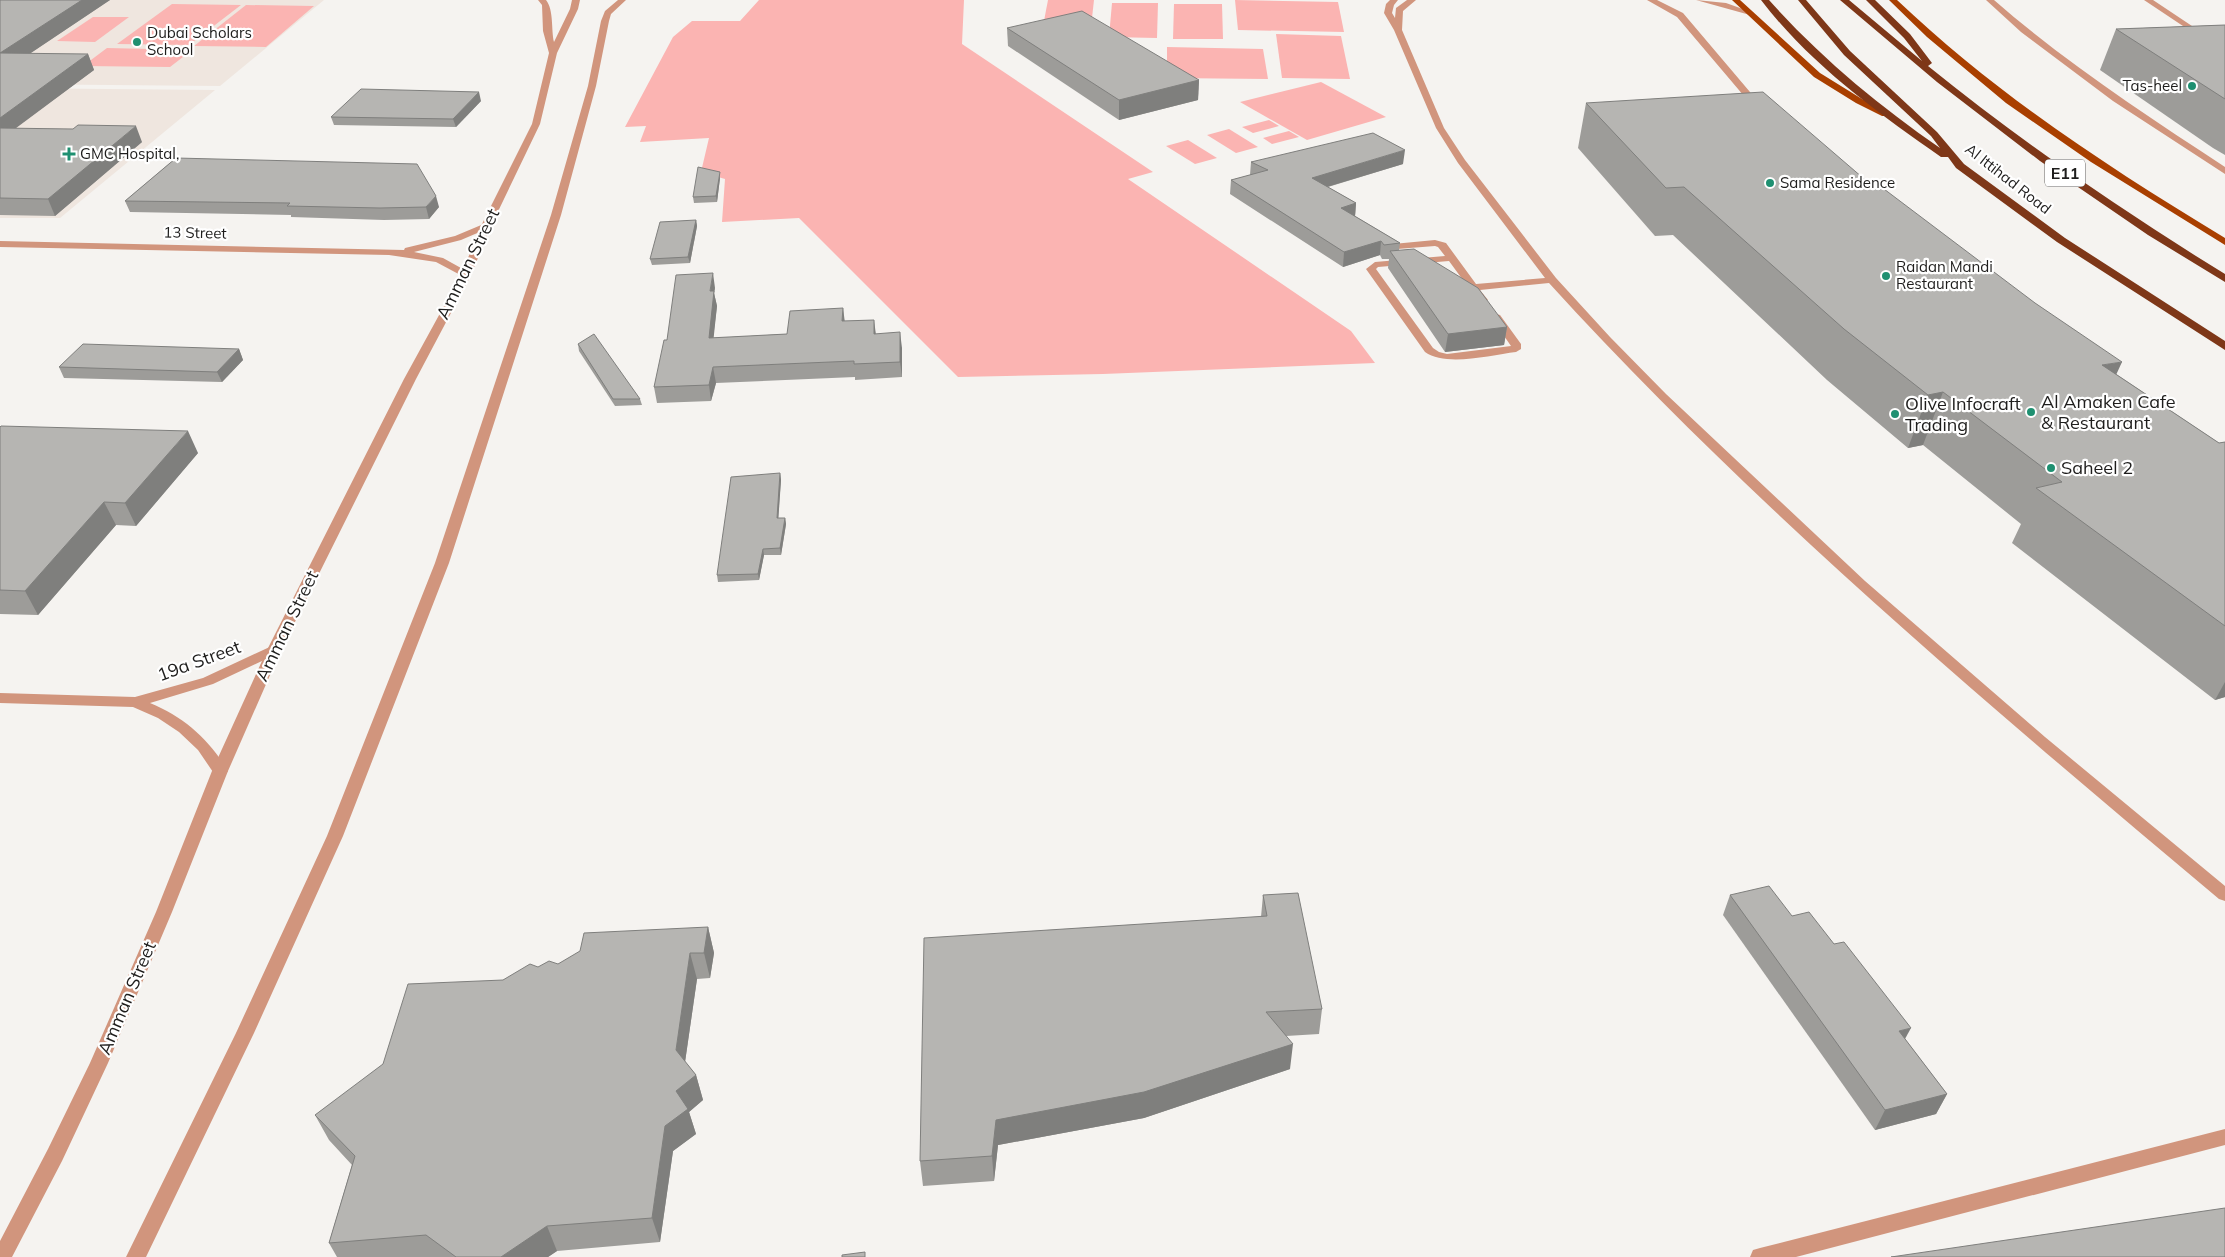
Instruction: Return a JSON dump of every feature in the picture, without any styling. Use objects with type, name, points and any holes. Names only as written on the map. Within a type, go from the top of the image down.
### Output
[{"type":"highway","points":[[1765,0],[1824,59],[1885,114],[1960,166]]},
{"type":"highway","name":"Al Ittihad Road","points":[[1802,0],[1847,53],[1934,134],[1960,166],[2061,240],[2225,346]]},
{"type":"highway","name":"E11","points":[[1844,0],[1872,25],[1986,116],[2047,160],[2225,279]]},
{"type":"highway","points":[[1870,0],[1907,36],[1937,77]]},
{"type":"main road","points":[[1736,0],[1817,75],[1858,101],[1885,114]]},
{"type":"main road","points":[[1893,0],[1952,56],[2022,110],[2101,164],[2225,242]]},
{"type":"street","points":[[542,0],[546,6],[547,31],[553,53]]},
{"type":"street","name":"Amman Street","points":[[2,1257],[55,1156],[99,1063],[164,912],[220,771],[274,650],[410,379],[466,275],[486,226],[536,124],[553,53],[574,9],[576,0]]},
{"type":"street","points":[[141,1252],[245,1033],[335,836],[435,581],[556,215],[592,86],[605,22],[608,13],[622,0]]},
{"type":"street","points":[[1394,0],[1390,4],[1388,13],[1398,30],[1433,112],[1450,144],[1473,178],[1552,280],[1606,339],[1662,396],[1853,577],[2040,741],[2225,895]]},
{"type":"street","points":[[1398,30],[1399,10],[1412,0]]},
{"type":"street","points":[[1651,0],[1681,12],[1767,116]]},
{"type":"street","points":[[1691,4],[1702,0],[1750,13]]},
{"type":"street","points":[[1990,0],[2024,30],[2116,99],[2225,172]]},
{"type":"street","points":[[2148,0],[2225,52]]},
{"type":"street","points":[[2155,0],[2162,9]]},
{"type":"street","name":"13 Street","points":[[389,252],[442,243],[486,226]]},
{"type":"street","points":[[1398,246],[1435,243],[1442,245],[1452,258],[1474,287],[1516,344],[1516,349],[1447,357],[1436,355],[1429,350],[1371,269],[1375,265],[1381,264],[1452,258]]},
{"type":"street","name":"13 Street","points":[[0,244],[389,252],[416,254],[441,260],[466,275]]},
{"type":"street","points":[[1474,287],[1552,280]]},
{"type":"street","name":"19a Street","points":[[0,698],[135,702],[208,680],[274,650]]},
{"type":"street","name":"19a Street","points":[[135,702],[165,715],[196,736],[210,753],[220,771]]},
{"type":"street","points":[[1760,1257],[2225,1137]]},
{"type":"shaded area","name":"Dubai Scholars School","points":[[0,0],[324,0],[220,86],[0,84]]},
{"type":"shaded area","points":[[759,0],[964,0],[962,44],[1153,172],[1128,179],[1351,331],[1375,363],[1103,374],[958,377],[799,218],[722,222],[725,179],[701,172],[709,138],[640,142],[646,126],[625,127],[673,37],[692,21],[740,21]]},
{"type":"shaded area","points":[[1048,0],[1094,0],[1091,27],[1043,26]]},
{"type":"shaded area","points":[[1235,0],[1338,2],[1344,32],[1238,30]]},
{"type":"shaded area","points":[[1112,3],[1158,3],[1157,38],[1109,37]]},
{"type":"shaded area","points":[[172,4],[241,5],[189,45],[117,44]]},
{"type":"shaded area","points":[[1174,4],[1222,4],[1223,39],[1173,39]]},
{"type":"shaded area","points":[[246,5],[314,6],[266,47],[194,46]]},
{"type":"shaded area","points":[[93,17],[129,17],[95,42],[57,41]]},
{"type":"shaded area","points":[[1276,34],[1341,36],[1350,79],[1282,78]]},
{"type":"shaded area","points":[[1167,47],[1263,49],[1268,79],[1167,78]]},
{"type":"shaded area","points":[[107,48],[192,50],[170,67],[83,66]]},
{"type":"shaded area","points":[[1321,82],[1386,117],[1307,140],[1240,102]]},
{"type":"shaded area","name":"GMC Hospital,","points":[[0,88],[215,90],[60,218],[0,218]]},
{"type":"shaded area","points":[[1269,120],[1279,126],[1253,133],[1242,127]]},
{"type":"shaded area","points":[[1229,129],[1258,147],[1236,153],[1207,135]]},
{"type":"shaded area","points":[[1289,131],[1299,137],[1272,144],[1263,138]]},
{"type":"shaded area","points":[[1188,140],[1217,158],[1195,164],[1166,146]]},
{"type":"building","points":[[0,0],[82,0],[0,53]]},
{"type":"building","points":[[1082,11],[1199,80],[1119,100],[1007,28]]},
{"type":"building","points":[[2225,25],[2225,99],[2116,29]]},
{"type":"building","points":[[0,53],[88,54],[0,118]]},
{"type":"building","points":[[361,89],[479,92],[453,119],[331,117]]},
{"type":"building","points":[[1763,92],[1877,190],[1884,189],[2035,303],[2122,362],[2102,365],[2219,443],[2225,442],[2225,626],[2036,488],[2062,482],[1943,392],[1928,395],[1844,329],[1684,187],[1666,188],[1586,103]]},
{"type":"building","points":[[78,125],[136,126],[48,199],[0,198],[0,128],[73,129]]},
{"type":"building","points":[[1373,133],[1405,150],[1312,178],[1356,203],[1341,208],[1400,243],[1384,245],[1381,241],[1344,252],[1231,180],[1268,170],[1251,162]]},
{"type":"building","points":[[176,158],[417,164],[436,196],[426,207],[380,208],[287,206],[290,203],[125,201]]},
{"type":"building","points":[[698,167],[720,172],[716,196],[693,197]]},
{"type":"building","points":[[696,220],[688,257],[650,259],[660,222]]},
{"type":"building","points":[[1414,249],[1478,288],[1507,327],[1448,334],[1390,251]]},
{"type":"building","points":[[713,273],[710,291],[714,291],[709,338],[787,334],[790,311],[843,308],[842,321],[874,320],[874,334],[900,332],[900,362],[854,364],[854,361],[713,367],[709,385],[654,387],[664,340],[667,340],[676,275]]},
{"type":"building","points":[[594,334],[640,399],[613,399],[578,344]]},
{"type":"building","points":[[83,344],[239,349],[217,372],[59,367]]},
{"type":"building","points":[[1,426],[188,431],[125,503],[104,502],[25,591],[0,590]]},
{"type":"building","points":[[780,473],[777,518],[785,518],[780,548],[763,549],[758,574],[717,575],[731,477]]},
{"type":"building","points":[[1769,886],[1792,916],[1809,912],[1834,944],[1844,942],[1911,1028],[1899,1031],[1947,1094],[1885,1110],[1730,895]]},
{"type":"building","points":[[1298,893],[1322,1009],[1266,1012],[1293,1044],[1144,1092],[996,1120],[992,1156],[920,1161],[924,938],[1267,916],[1263,895]]},
{"type":"building","points":[[708,927],[704,953],[690,953],[676,1050],[696,1075],[676,1091],[688,1109],[665,1126],[652,1218],[547,1226],[501,1257],[456,1257],[426,1235],[329,1243],[355,1156],[315,1115],[383,1064],[408,984],[503,980],[530,964],[538,967],[549,961],[558,964],[580,951],[584,933]]},
{"type":"building","points":[[2225,1208],[2225,1257],[1891,1257]]},
{"type":"building","points":[[865,1252],[865,1257],[842,1257],[842,1255]]},
{"type":"place","name":"Dubai Scholars School","points":[[137,42]]},
{"type":"place","name":"Tas-heel","points":[[2192,86]]},
{"type":"place","name":"GMC Hospital,","points":[[69,154]]},
{"type":"place","name":"Sama Residence","points":[[1770,183]]},
{"type":"place","name":"Raidan Mandi Restaurant","points":[[1886,276]]},
{"type":"place","name":"Al Amaken Cafe & Restaurant","points":[[2031,412]]},
{"type":"place","name":"Olive Infocraft Trading","points":[[1895,414]]},
{"type":"place","name":"Saheel 2","points":[[2051,468]]}]
